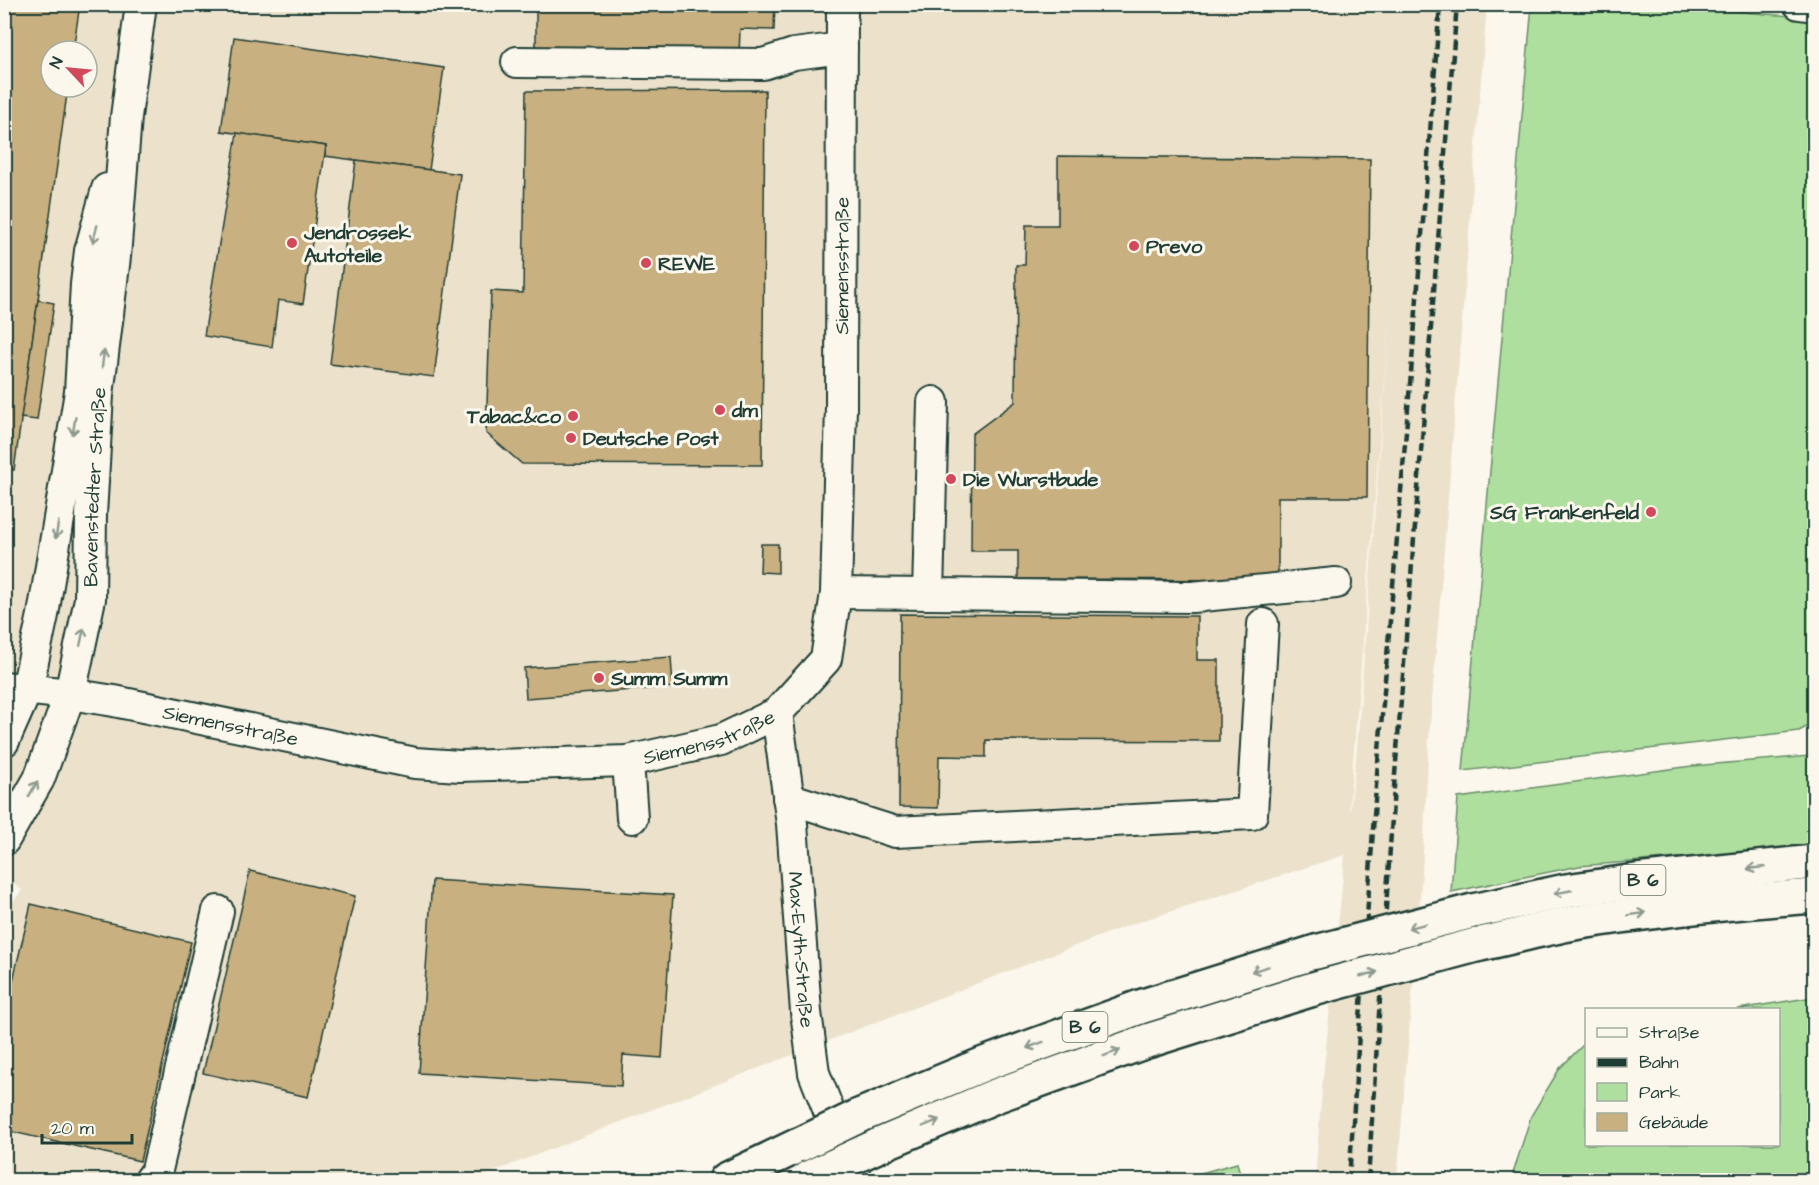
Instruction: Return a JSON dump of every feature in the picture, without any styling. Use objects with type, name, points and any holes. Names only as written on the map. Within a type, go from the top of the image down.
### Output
[{"type":"highway","name":"B 6","points":[[726,1180],[859,1116],[984,1064],[1140,1007],[1316,952],[1473,911],[1566,891],[1815,862]]},
{"type":"highway","name":"B 6","points":[[805,1179],[995,1096],[1147,1041],[1313,989],[1476,945],[1595,920],[1730,903],[1815,896]]},
{"type":"street","name":"Bavenstedter Straße","points":[[4,840],[39,779],[70,694],[90,599],[91,515],[98,394],[115,257],[126,117],[141,4]]},
{"type":"street","name":"Siemensstraße","points":[[16,688],[70,694],[415,763],[460,766],[628,761],[721,740],[777,713],[826,659],[837,593],[841,407],[842,4]]},
{"type":"street","points":[[1799,4],[1815,6]]},
{"type":"street","points":[[517,62],[763,64],[794,54],[842,48]]},
{"type":"street","name":"Bavenstedter Straße","points":[[4,741],[16,688],[43,615],[80,392],[90,251],[126,117]]},
{"type":"street","points":[[928,594],[933,402]]},
{"type":"street","points":[[837,593],[1192,597],[1336,583]]},
{"type":"street","points":[[788,798],[896,832],[1252,814],[1263,624]]},
{"type":"street","name":"Max-Eyth-Straße","points":[[777,713],[788,798],[806,1012],[814,1073],[856,1180]]},
{"type":"street","points":[[628,761],[632,818]]},
{"type":"street","points":[[150,1180],[156,1170],[218,911]]},
{"type":"shaded area","points":[[5,5],[1487,5],[1397,1180],[1315,1180],[1345,855],[1129,925],[475,1180],[7,1180],[5,1178],[5,912],[22,890],[4,877]],"holes":[[[1390,315],[1357,747],[1349,810]]]},
{"type":"green space","name":"SG Frankenfeld","points":[[1532,5],[1660,5],[1814,18],[1814,723],[1799,731],[1463,771]]},
{"type":"green space","points":[[1814,754],[1814,847],[1579,866],[1451,892],[1458,798],[1692,766]]},
{"type":"green space","points":[[1814,997],[1814,1180],[1511,1180],[1531,1116],[1560,1068],[1585,1043],[1585,1146],[1780,1146],[1780,1008],[1744,1008]]},
{"type":"green space","points":[[1237,1163],[1242,1180],[1176,1180]]},
{"type":"building","points":[[4,4],[80,4],[75,39],[39,39],[39,99],[66,99],[14,470],[4,468]]},
{"type":"building","points":[[536,4],[775,4],[774,30],[740,29],[739,56],[536,54]]},
{"type":"building","points":[[234,37],[444,68],[429,170],[325,156],[326,146],[221,131]]},
{"type":"building","points":[[765,90],[762,465],[522,464],[486,433],[491,291],[523,293],[526,91]]},
{"type":"building","points":[[237,133],[326,146],[303,304],[278,300],[272,347],[204,336]]},
{"type":"building","points":[[1058,156],[1370,159],[1367,497],[1278,497],[1278,580],[1018,579],[1018,551],[971,551],[972,434],[1015,402],[1016,265],[1025,265],[1026,225],[1058,225]]},
{"type":"building","points":[[356,160],[460,174],[434,377],[330,364]]},
{"type":"building","points":[[38,300],[54,303],[37,420],[21,418]]},
{"type":"building","points":[[761,544],[778,544],[778,573],[760,572]]},
{"type":"building","points":[[900,614],[1197,616],[1197,660],[1219,660],[1219,741],[986,740],[986,757],[939,756],[938,808],[899,807]]},
{"type":"building","name":"Summ Summ","points":[[671,657],[673,687],[526,698],[524,668]]},
{"type":"building","points":[[250,871],[355,896],[308,1097],[203,1073]]},
{"type":"building","points":[[432,880],[673,895],[662,1058],[623,1055],[621,1086],[419,1073]]},
{"type":"building","points":[[31,904],[191,942],[140,1161],[4,1130],[4,1018]]},
{"type":"railway","points":[[1349,1180],[1376,786],[1440,4]]},
{"type":"railway","points":[[1368,1180],[1394,787],[1457,4]]},
{"type":"place","name":"Jendrossek Autoteile","points":[[292,243]]},
{"type":"place","name":"Prevo","points":[[1134,246]]},
{"type":"place","name":"REWE","points":[[646,263]]},
{"type":"place","name":"dm","points":[[720,410]]},
{"type":"place","name":"Tabac&co","points":[[573,416]]},
{"type":"place","name":"Deutsche Post","points":[[571,438]]},
{"type":"place","name":"Die Wurstbude","points":[[951,479]]},
{"type":"place","name":"SG Frankenfeld","points":[[1651,512]]},
{"type":"place","name":"Summ Summ","points":[[599,678]]}]
